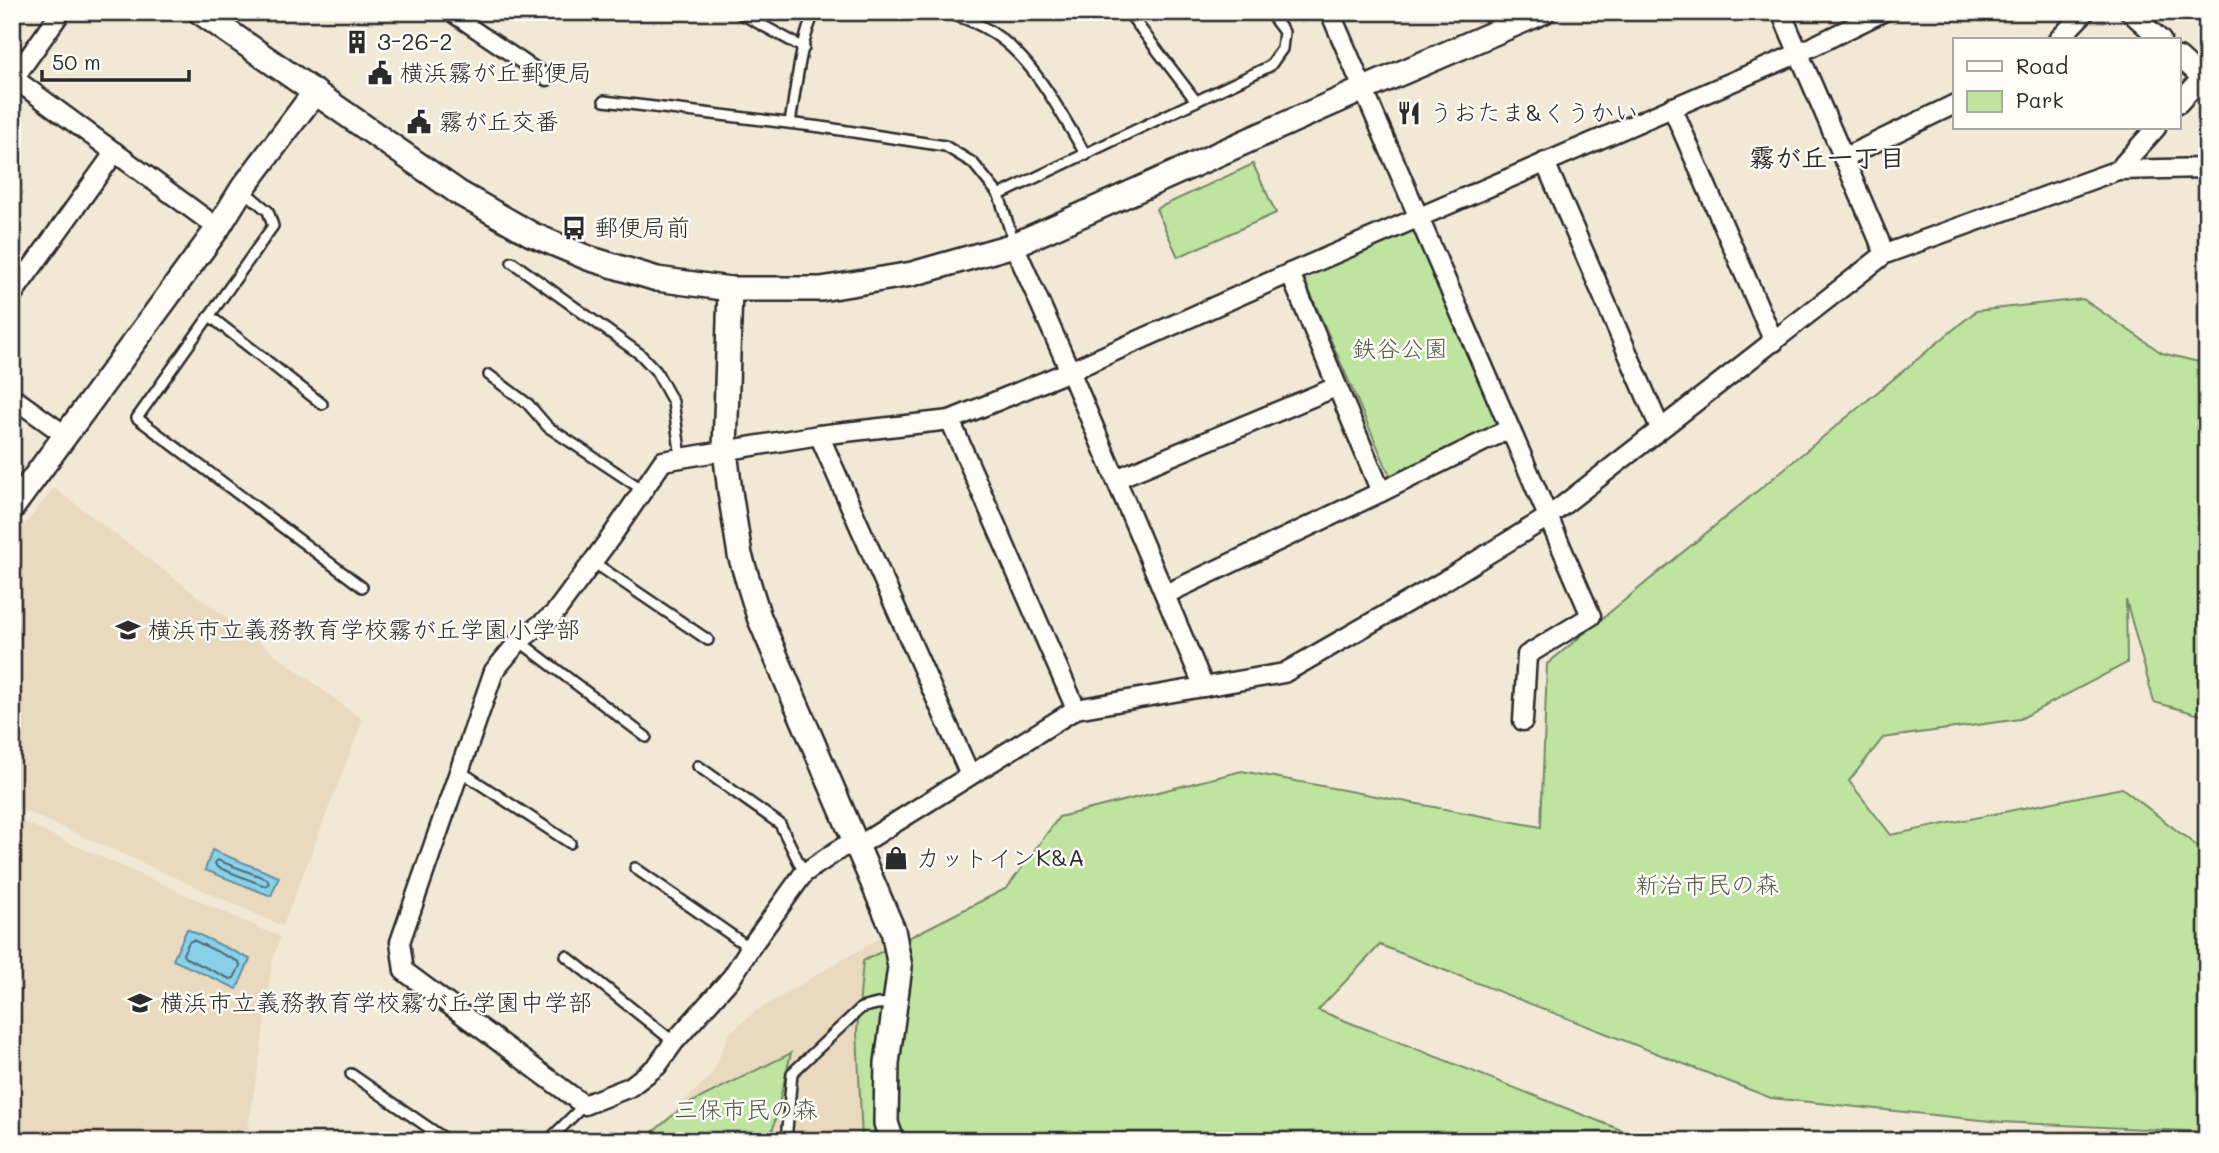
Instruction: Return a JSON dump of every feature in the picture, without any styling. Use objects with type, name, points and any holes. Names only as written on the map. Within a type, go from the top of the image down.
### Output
[{"type":"street","points":[[61,12],[13,79],[218,228]]},
{"type":"street","points":[[200,12],[459,193],[531,234],[588,258],[657,279],[730,289],[821,289],[912,274],[1014,245],[1543,12]]},
{"type":"street","points":[[449,12],[547,78]]},
{"type":"street","points":[[1330,12],[1591,616],[1527,655],[1523,721]]},
{"type":"street","points":[[1781,12],[1885,254]]},
{"type":"street","points":[[1883,12],[1799,53],[1070,371],[950,420],[819,435],[663,461],[554,614],[519,641],[494,671],[400,942],[404,971],[584,1105],[630,1087],[657,1066],[674,1042],[732,977],[804,873],[843,847],[858,845],[1076,709],[1284,673],[1444,581],[1548,517],[1885,254],[2118,170],[2207,168]]},
{"type":"street","points":[[2060,38],[2085,12]]},
{"type":"street","points":[[2130,12],[2159,38]]},
{"type":"street","points":[[2180,58],[2204,75],[2180,102]]},
{"type":"street","points":[[12,508],[315,92]]},
{"type":"street","points":[[1843,158],[1953,105]]},
{"type":"street","points":[[1672,107],[1774,342]]},
{"type":"street","points":[[2118,170],[2154,130]]},
{"type":"street","points":[[12,295],[115,152]]},
{"type":"street","points":[[1545,162],[1660,428]]},
{"type":"street","points":[[1014,245],[1204,687]]},
{"type":"street","points":[[1290,273],[1381,492]]},
{"type":"street","points":[[730,289],[725,450],[740,555],[758,617],[893,930],[900,967],[887,1063],[886,1123],[892,1141]]},
{"type":"street","points":[[1115,479],[1336,387]]},
{"type":"street","points":[[12,397],[65,435]]},
{"type":"street","points":[[950,420],[1076,709]]},
{"type":"street","points":[[1166,594],[1509,429]]},
{"type":"street","points":[[819,435],[970,775]]},
{"type":"lane","points":[[738,12],[804,48]]},
{"type":"lane","points":[[790,123],[804,48],[815,12]]},
{"type":"lane","points":[[941,12],[974,22],[1010,45],[1034,70],[1086,155]]},
{"type":"lane","points":[[1128,12],[1196,101]]},
{"type":"lane","points":[[999,195],[1270,66],[1282,49],[1283,32],[1269,12]]},
{"type":"lane","points":[[604,101],[790,123],[945,146],[974,163],[999,195],[1014,245]]},
{"type":"lane","points":[[242,189],[268,211],[273,226],[138,418],[362,587]]},
{"type":"lane","points":[[512,262],[640,354],[656,371],[673,402],[681,457]]},
{"type":"lane","points":[[211,317],[322,404]]},
{"type":"lane","points":[[489,374],[528,404],[548,427],[643,490]]},
{"type":"lane","points":[[593,562],[708,640]]},
{"type":"lane","points":[[519,641],[646,737]]},
{"type":"lane","points":[[698,766],[780,824],[804,873]]},
{"type":"lane","points":[[460,771],[570,843]]},
{"type":"lane","points":[[635,869],[750,948]]},
{"type":"lane","points":[[566,956],[674,1042]]},
{"type":"lane","points":[[786,1141],[792,1073],[861,1009],[894,1003]]},
{"type":"lane","points":[[351,1074],[448,1141]]},
{"type":"lane","points":[[548,1141],[584,1105]]},
{"type":"shaded area","name":"横浜市立義務教育学校霧が丘学園小学部","points":[[54,488],[363,720],[283,926],[12,805],[12,541]]},
{"type":"shaded area","name":"横浜市立義務教育学校霧が丘学園中学部","points":[[12,817],[280,937],[272,963],[246,1141],[12,1141]]},
{"type":"shaded area","points":[[884,935],[890,949],[882,1141],[640,1141],[654,1131],[712,1074],[729,1034],[756,1011]]},
{"type":"green space","points":[[1253,164],[1276,213],[1178,257],[1156,209]]},
{"type":"green space","name":"鉄谷公園","points":[[1413,227],[1499,424],[1391,478],[1302,274]]},
{"type":"green space","name":"新治市民の森","points":[[2083,299],[2162,353],[2207,364],[2207,717],[2154,702],[2126,600],[2127,663],[2020,719],[1883,738],[1849,781],[1891,835],[2122,788],[2207,854],[2207,1132],[2000,1122],[1771,1098],[1380,945],[1318,1010],[1649,1141],[862,1141],[857,1031],[863,961],[1007,888],[1059,817],[1242,771],[1541,827],[1547,664],[1976,311]]},
{"type":"green space","name":"三保市民の森","points":[[791,1053],[770,1141],[642,1141],[684,1106]]},
{"type":"water","points":[[212,850],[279,877],[271,896],[205,870]]},
{"type":"water","points":[[187,929],[250,959],[237,989],[173,960]]},
{"type":"place","name":"3-26-2","points":[[357,42]]},
{"type":"place","name":"横浜霧が丘郵便局","points":[[380,73]]},
{"type":"place","name":"うおたま&くうかい","points":[[1409,113]]},
{"type":"place","name":"霧が丘交番","points":[[419,122]]},
{"type":"place","name":"郵便局前","points":[[574,228]]},
{"type":"place","name":"横浜市立義務教育学校霧が丘学園小学部","points":[[128,630]]},
{"type":"place","name":"カットインK&A","points":[[896,858]]},
{"type":"place","name":"横浜市立義務教育学校霧が丘学園中学部","points":[[140,1003]]},
{"type":"district","name":"霧が丘一丁目","points":[[1827,158]]}]
